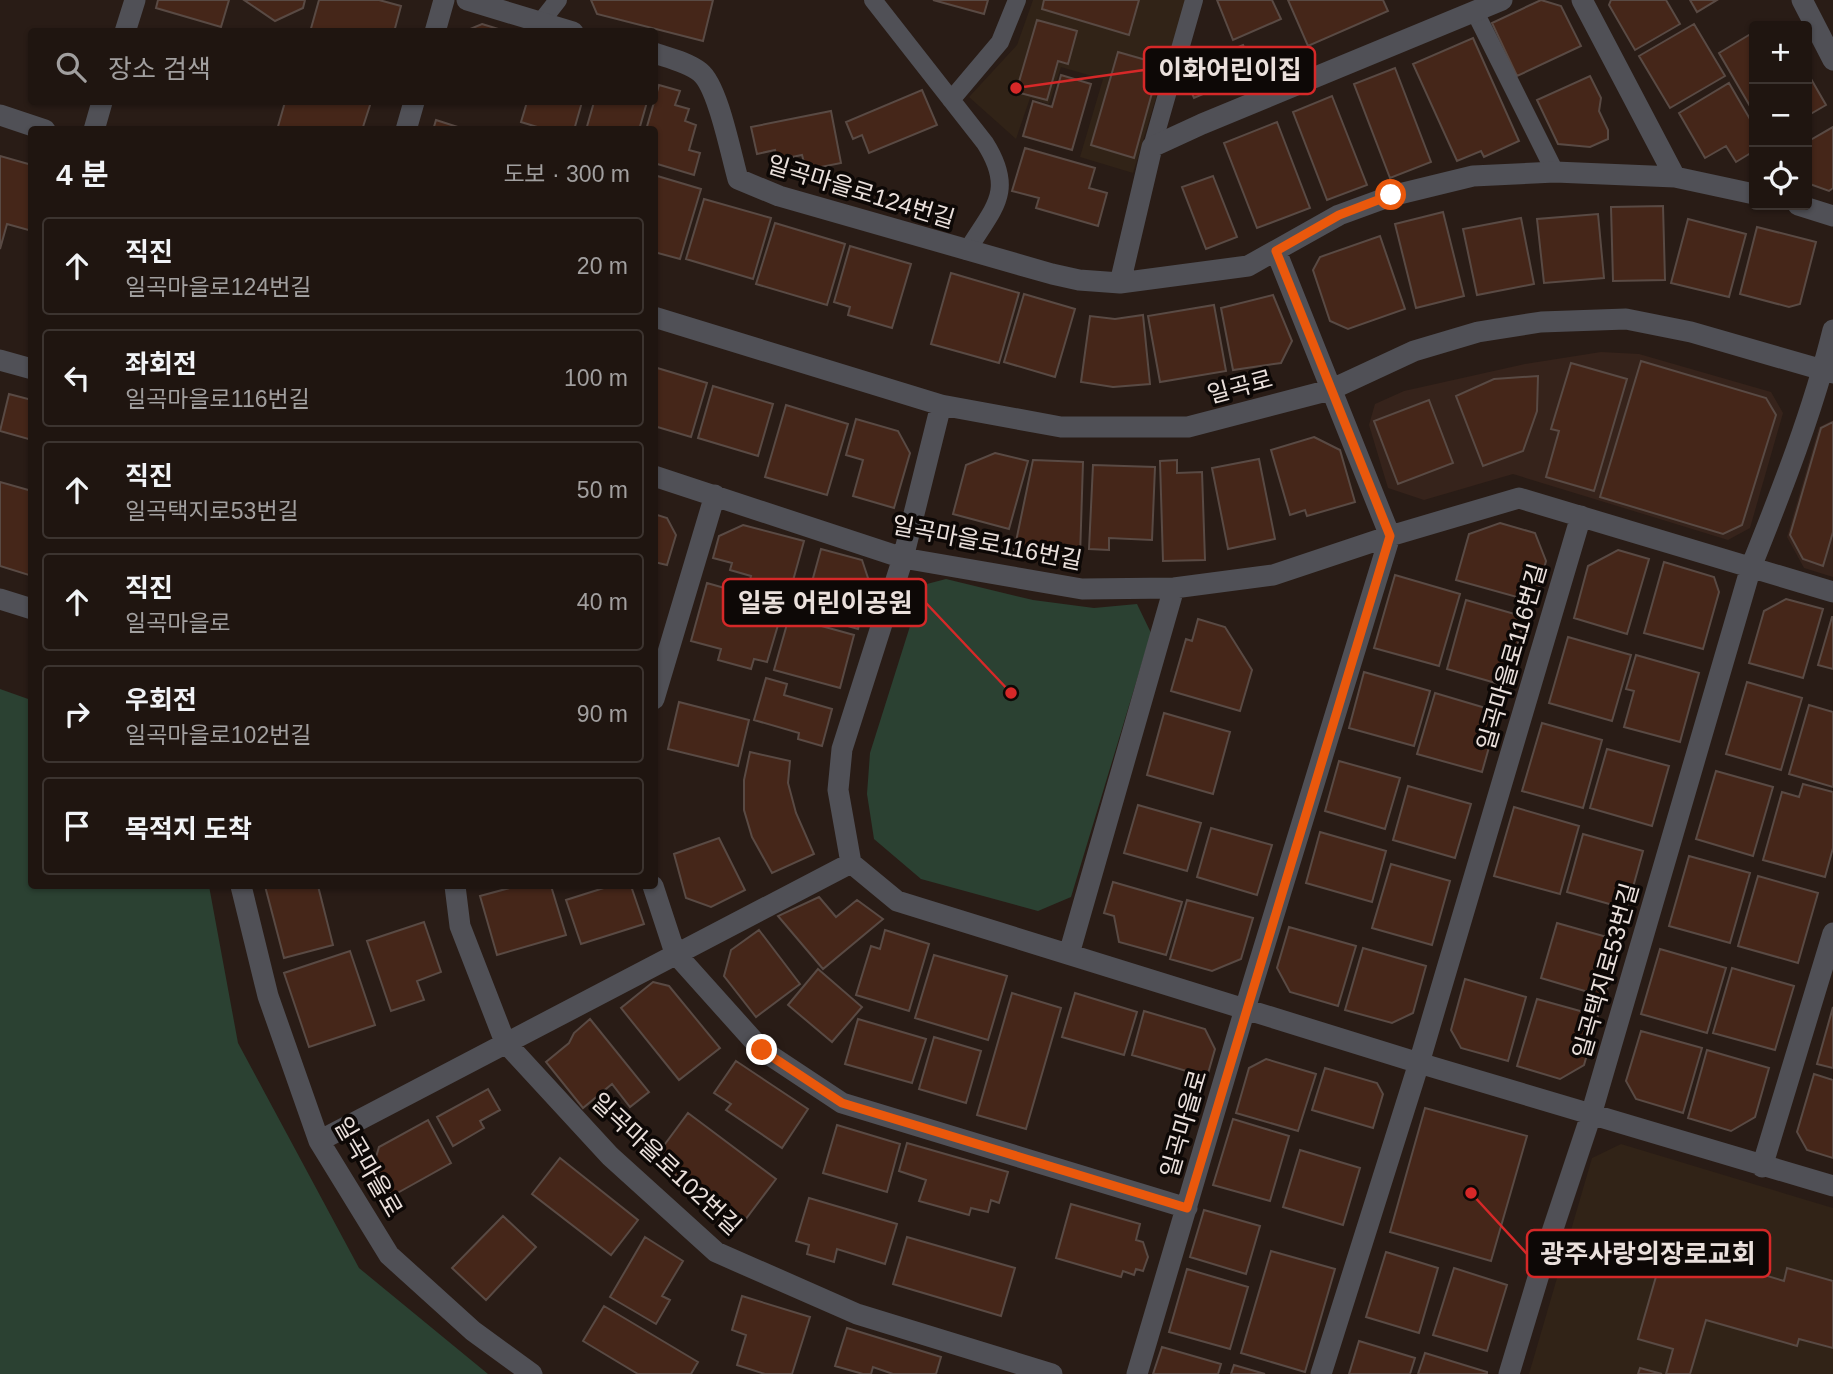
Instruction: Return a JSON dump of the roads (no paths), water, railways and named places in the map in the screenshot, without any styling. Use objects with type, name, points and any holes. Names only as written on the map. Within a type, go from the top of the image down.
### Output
[{"type":"street","points":[[126,28],[135,0]]},
{"type":"street","points":[[436,28],[444,0]]},
{"type":"street","points":[[467,0],[558,28]]},
{"type":"street","points":[[1120,283],[1152,147],[1502,0]]},
{"type":"street","points":[[1582,0],[1675,177]]},
{"type":"street","points":[[1802,0],[1833,60]]},
{"type":"street","name":"일곡마을로124번길","points":[[658,54],[677,60],[701,73],[716,99],[737,179],[779,196],[967,251],[1079,280],[1120,283],[1248,266],[1339,215],[1391,195],[1473,176],[1555,172],[1675,177],[1749,193]]},
{"type":"street","points":[[95,126],[102,105]]},
{"type":"street","points":[[407,126],[413,105]]},
{"type":"street","points":[[0,115],[33,126]]},
{"type":"street","points":[[1812,209],[1833,216]]},
{"type":"street","points":[[1245,1009],[1390,536],[1276,251]]},
{"type":"street","name":"일곡로","points":[[658,318],[941,405],[1061,427],[1188,427],[1330,390],[1414,351],[1478,332],[1541,322],[1626,319],[1691,332],[1828,371]]},
{"type":"street","points":[[1751,567],[1828,371],[1833,330]]},
{"type":"street","points":[[0,360],[28,368]]},
{"type":"street","points":[[941,405],[903,558],[842,749],[838,790],[851,863],[897,901],[1419,1063],[1833,1186]]},
{"type":"street","name":"일곡마을로116번길","points":[[658,477],[903,558],[1082,589],[1174,588],[1273,575],[1390,536],[1519,498],[1833,592]]},
{"type":"street","points":[[658,686],[715,495]]},
{"type":"street","name":"일곡마을로116번길","points":[[1419,1063],[1581,516]]},
{"type":"street","name":"일곡택지로53번길","points":[[1591,1115],[1751,567]]},
{"type":"street","points":[[1069,954],[1174,588]]},
{"type":"street","points":[[0,600],[28,607]]},
{"type":"street","points":[[318,1141],[851,863]]},
{"type":"street","name":"일곡마을로","points":[[242,889],[268,996],[318,1141],[389,1255],[473,1331],[532,1374]]},
{"type":"street","name":"일곡마을로102번길","points":[[455,889],[460,926],[505,1042],[611,1156],[716,1252],[857,1314],[1052,1374]]},
{"type":"street","points":[[654,889],[675,953],[762,1050],[842,1103],[1187,1208]]},
{"type":"street","points":[[1762,1167],[1833,933]]},
{"type":"street","name":"일곡마을로","points":[[1137,1374],[1245,1009]]},
{"type":"street","points":[[1321,1374],[1419,1063]]},
{"type":"street","points":[[1509,1374],[1591,1115]]},
{"type":"lane","points":[[540,23],[558,0]]},
{"type":"lane","points":[[873,0],[951,100],[1000,43],[1017,0]]},
{"type":"lane","points":[[1152,147],[1194,0]]},
{"type":"lane","points":[[1475,12],[1555,172]]},
{"type":"lane","name":"일곡마을로124번길","points":[[951,100],[997,162],[1001,183],[998,200],[967,251]]},
{"type":"place","name":"이화어린이집","points":[[1016,88]]},
{"type":"place","name":"일동 어린이공원","points":[[1011,693]]},
{"type":"place","name":"광주사랑의장로교회","points":[[1471,1193]]}]
